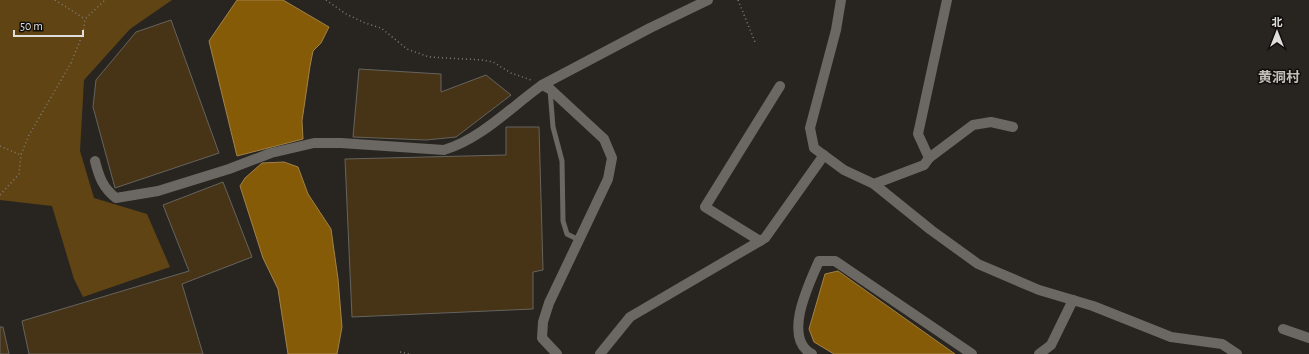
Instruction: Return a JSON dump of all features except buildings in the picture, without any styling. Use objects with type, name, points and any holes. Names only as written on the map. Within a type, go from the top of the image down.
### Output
[{"type":"street","points":[[95,161],[99,179],[109,192],[116,198],[158,191],[229,169],[271,153],[314,143],[341,143],[444,150],[457,146],[546,87],[650,28],[708,0]]},
{"type":"street","points":[[841,0],[836,30],[810,128],[814,148],[844,170],[874,184],[931,230],[978,264],[1039,290],[1093,306],[1171,337],[1222,344],[1237,354]]},
{"type":"street","points":[[929,158],[918,134],[947,0]]},
{"type":"street","points":[[760,241],[704,207],[780,86]]},
{"type":"street","points":[[546,87],[604,139],[612,158],[608,179],[549,303],[543,322],[542,338],[557,354]]},
{"type":"street","points":[[874,184],[924,165],[929,158],[973,125],[991,122],[1013,127]]},
{"type":"street","points":[[600,354],[630,317],[765,238],[824,155]]},
{"type":"street","points":[[812,354],[806,351],[798,337],[799,320],[806,292],[819,261],[835,261],[972,354]]},
{"type":"street","points":[[1039,354],[1051,345],[1073,300]]},
{"type":"street","points":[[1283,329],[1309,338]]},
{"type":"lane","points":[[546,87],[553,127],[562,160],[562,221],[567,234],[579,240]]},
{"type":"path","points":[[55,0],[85,19]]},
{"type":"path","points":[[0,195],[19,174],[21,155],[29,135],[71,63],[83,33],[85,19],[105,0]]},
{"type":"path","points":[[326,0],[353,17],[365,23],[382,28],[407,50],[429,57],[493,62],[511,73],[546,87]]},
{"type":"path","points":[[738,0],[755,42]]},
{"type":"path","points":[[0,146],[21,155]]},
{"type":"path","points":[[400,352],[409,354]]},
{"type":"shaded area","points":[[0,0],[172,0],[130,29],[84,80],[80,151],[94,198],[147,214],[170,267],[83,297],[74,279],[52,206],[0,200]]},
{"type":"shaded area","points":[[237,0],[283,0],[329,27],[321,43],[313,51],[302,121],[303,139],[237,156],[209,41]]},
{"type":"shaded area","points":[[284,162],[298,167],[308,194],[331,229],[338,279],[342,327],[337,354],[288,354],[278,289],[263,258],[240,186],[245,178],[262,163]]},
{"type":"shaded area","points":[[838,271],[955,354],[834,354],[814,342],[809,329],[825,274]]},
{"type":"district","name":"黄洞村","points":[[1279,78]]}]
